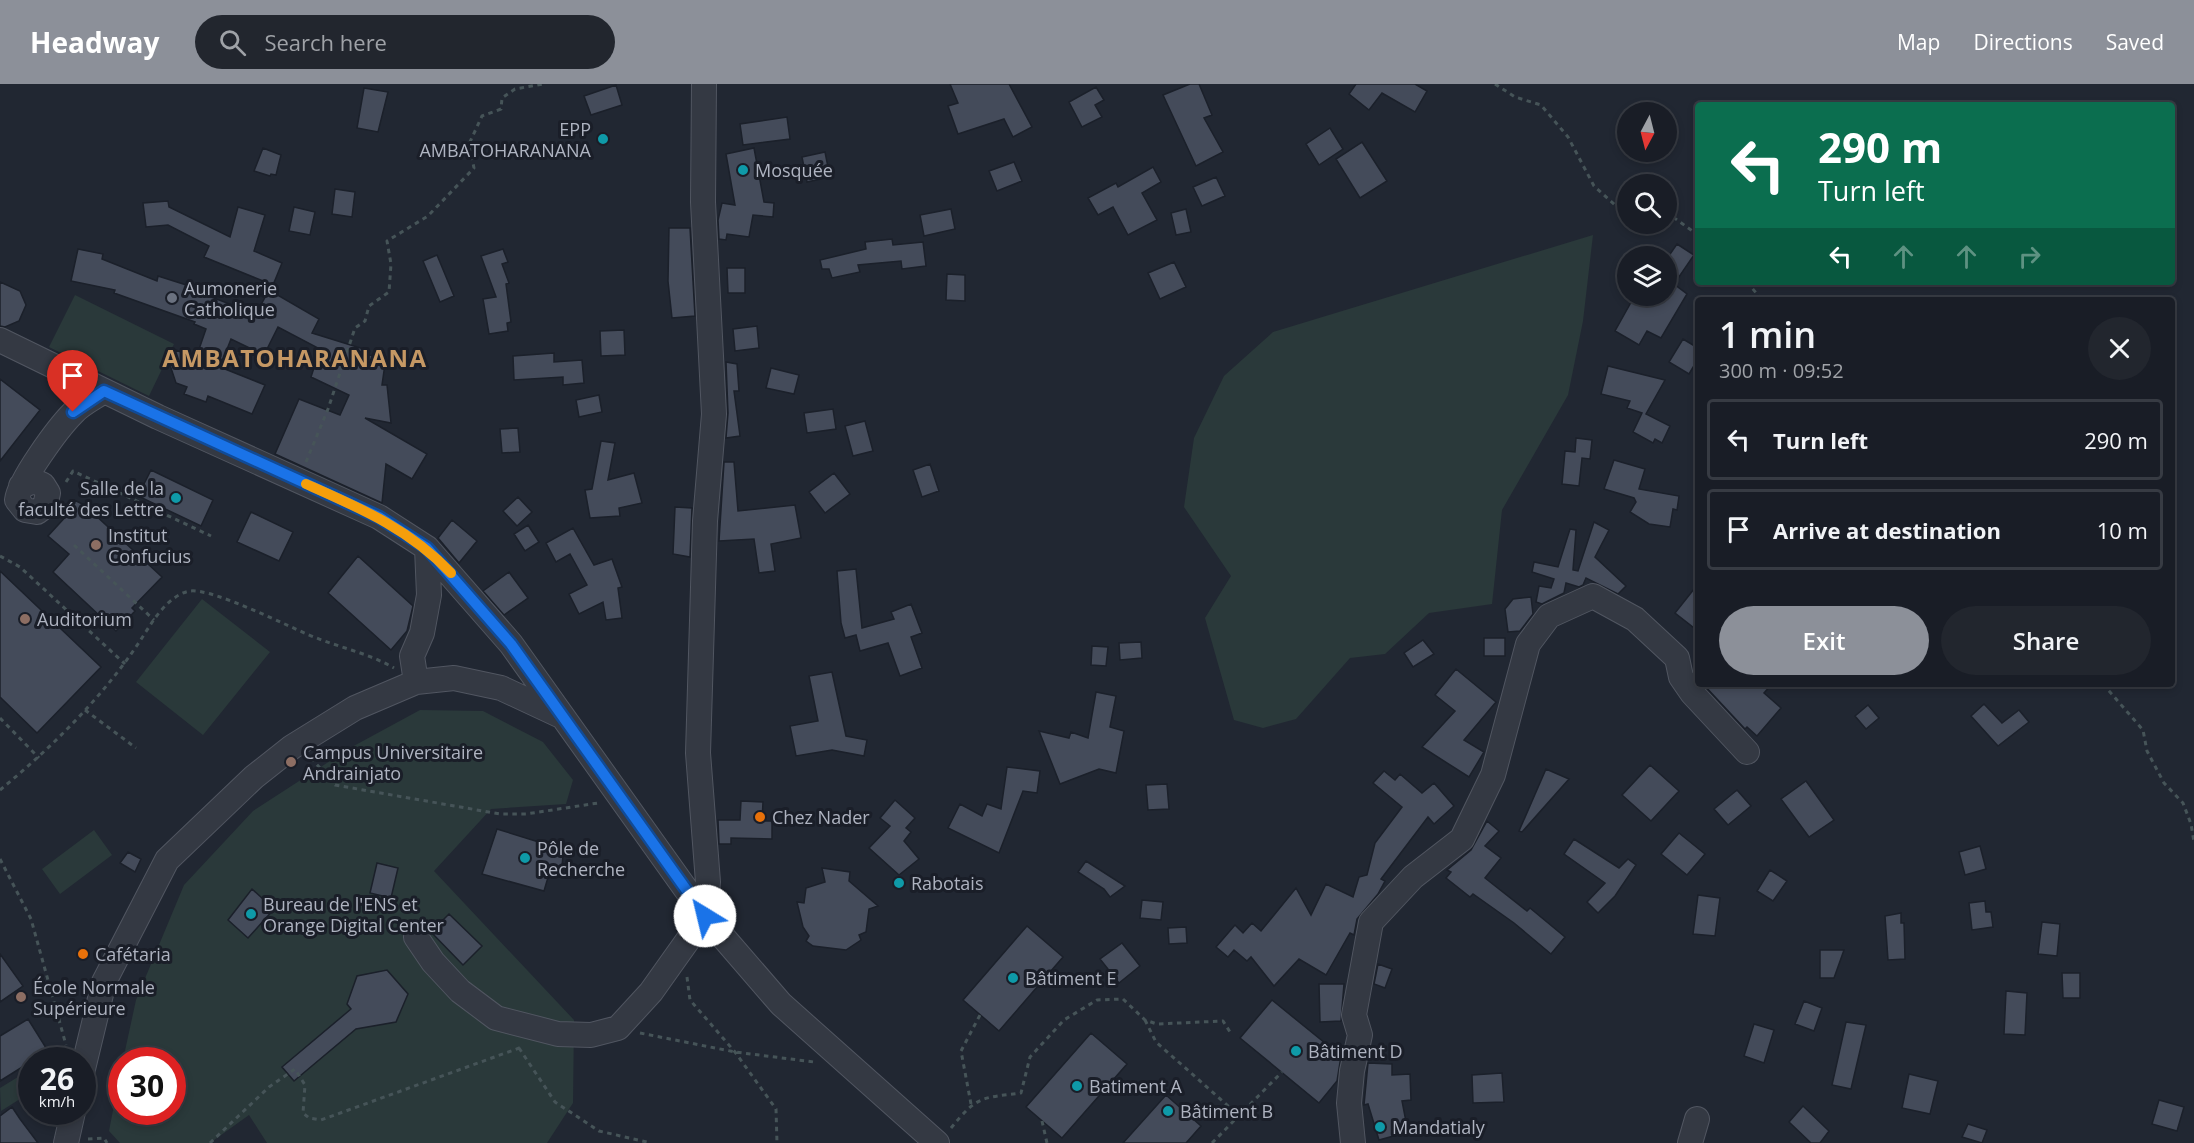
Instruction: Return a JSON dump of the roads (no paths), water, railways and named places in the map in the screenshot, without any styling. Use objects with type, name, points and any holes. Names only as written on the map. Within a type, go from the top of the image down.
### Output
[{"type":"street","points":[[416,936],[433,962],[460,992],[496,1018],[558,1034],[591,1035],[618,1028],[651,992],[705,916],[708,882],[698,753],[705,520],[714,414],[703,202],[704,84]]},
{"type":"street","points":[[0,340],[104,391],[379,517],[427,548],[511,644],[705,916],[781,1004],[941,1139]]},
{"type":"street","points":[[48,494],[42,485],[34,481],[21,486],[73,412],[104,391]]},
{"type":"street","points":[[416,681],[412,656],[422,633],[429,595],[427,548]]},
{"type":"street","points":[[1353,1143],[1349,1103],[1352,1071],[1360,1035],[1354,1015],[1371,922],[1413,876],[1462,839],[1493,775],[1528,644],[1549,616],[1593,596],[1635,619],[1677,658],[1681,677],[1692,693],[1747,752]]},
{"type":"street","points":[[88,1047],[104,982],[167,860],[254,777],[298,744],[355,708],[416,681],[454,678],[501,688],[561,716]]},
{"type":"street","points":[[1690,1143],[1697,1119]]},
{"type":"street","points":[[66,1143],[70,1125]]},
{"type":"place","name":"EPP AMBATOHARANANA","points":[[603,139]]},
{"type":"place","name":"Mosquée","points":[[743,170]]},
{"type":"place","name":"Aumonerie Catholique","points":[[172,298]]},
{"type":"place","name":"Salle de la faculté des Lettre","points":[[176,498]]},
{"type":"place","name":"Institut Confucius","points":[[96,545]]},
{"type":"place","name":"Auditorium","points":[[25,619]]},
{"type":"place","name":"Campus Universitaire Andrainjato","points":[[291,762]]},
{"type":"place","name":"Chez Nader","points":[[760,817]]},
{"type":"place","name":"Pôle de Recherche","points":[[525,858]]},
{"type":"place","name":"Rabotais","points":[[899,883]]},
{"type":"place","name":"Bureau de l'ENS et Orange Digital Center","points":[[251,914]]},
{"type":"place","name":"Cafétaria","points":[[83,954]]},
{"type":"place","name":"Bâtiment E","points":[[1013,978]]},
{"type":"place","name":"École Normale Supérieure","points":[[21,997]]},
{"type":"place","name":"Bâtiment D","points":[[1296,1051]]},
{"type":"place","name":"Batiment A","points":[[1077,1086]]},
{"type":"place","name":"Bâtiment B","points":[[1168,1111]]},
{"type":"place","name":"Mandatialy","points":[[1380,1127]]},
{"type":"district","name":"AMBATOHARANANA","points":[[295,357]]}]
